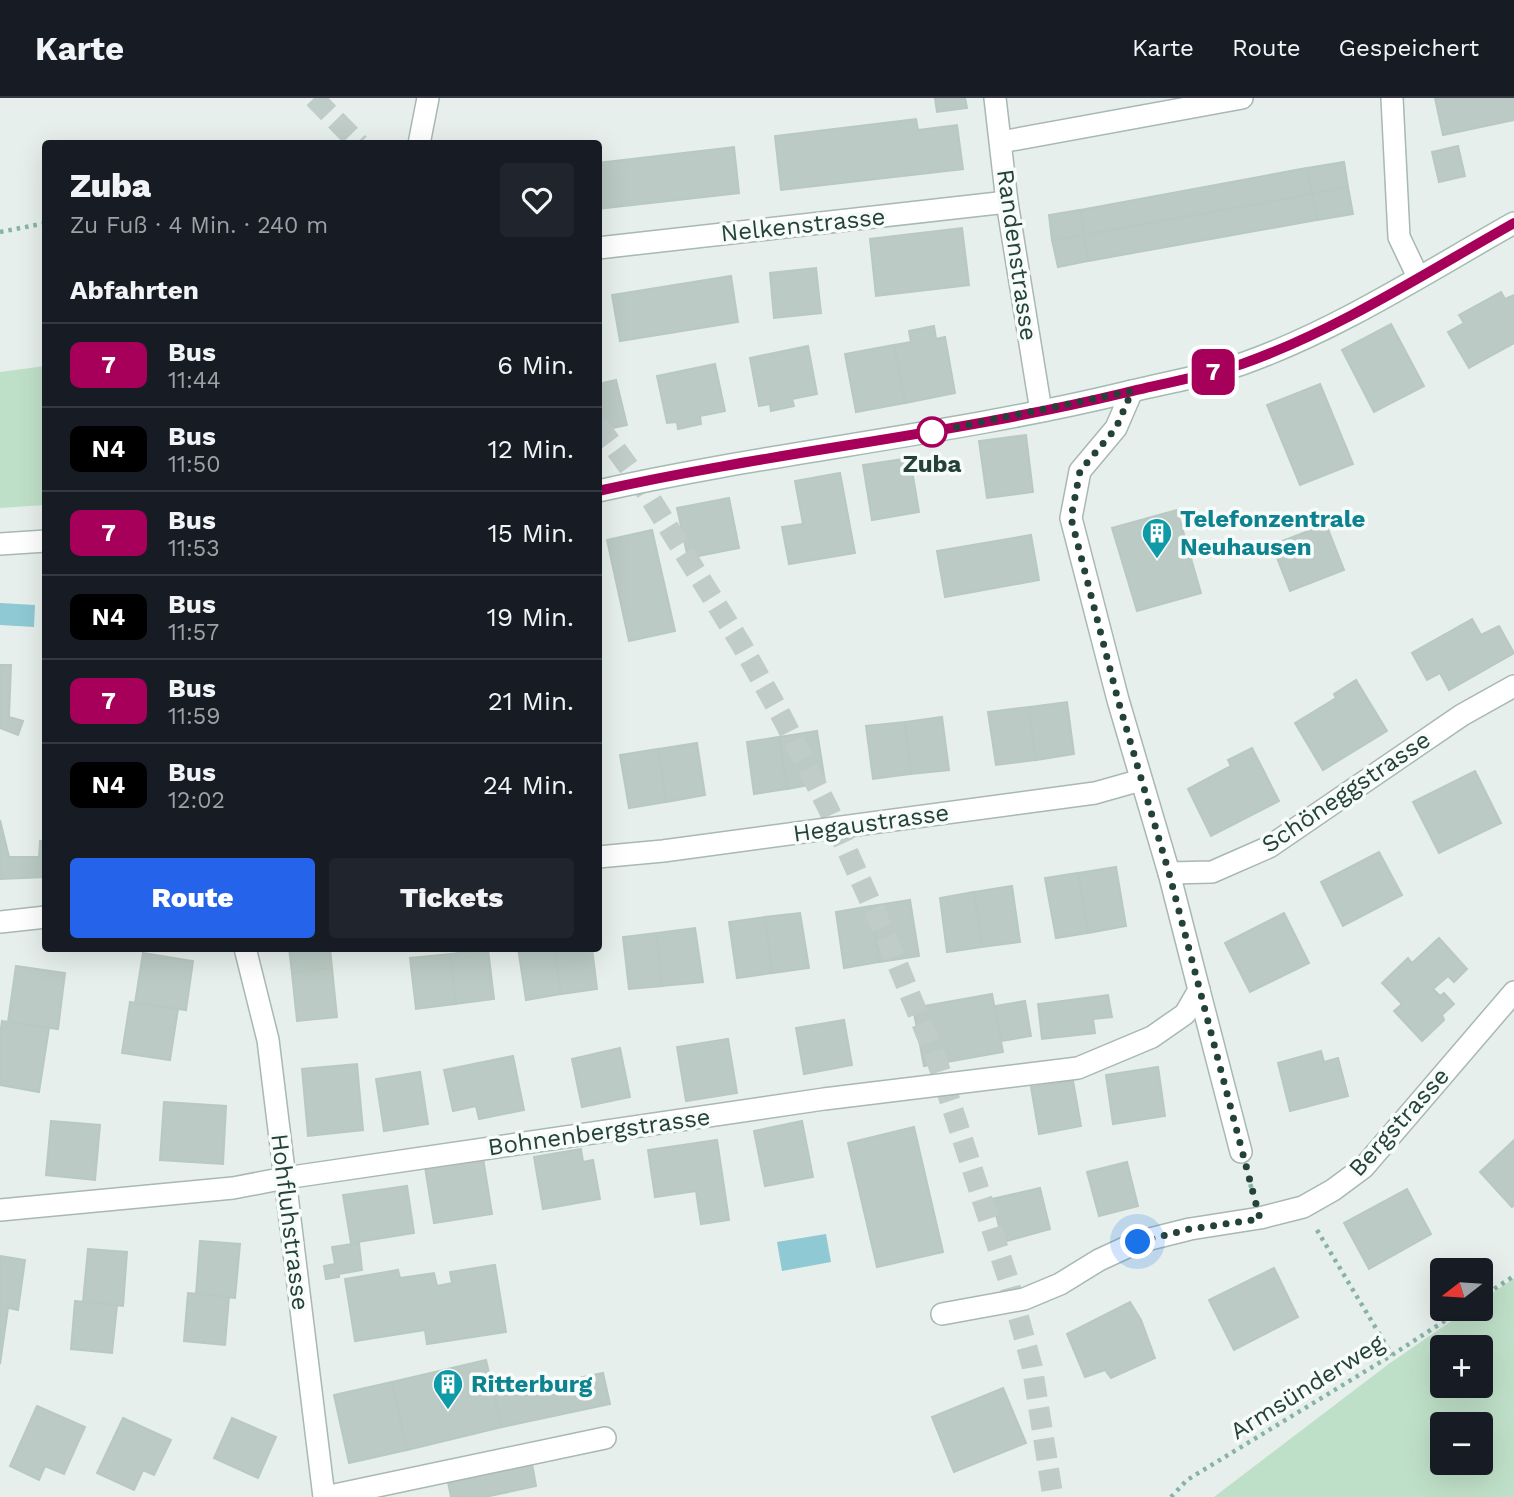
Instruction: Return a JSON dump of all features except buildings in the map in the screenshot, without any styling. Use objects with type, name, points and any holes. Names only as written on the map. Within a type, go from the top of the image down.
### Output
[{"type":"street","points":[[420,140],[429,98]]},
{"type":"street","name":"Randenstrasse","points":[[995,98],[1007,202],[1041,411]]},
{"type":"street","points":[[1001,142],[1242,98]]},
{"type":"street","points":[[1392,98],[1399,237],[1418,277]]},
{"type":"street","name":"Nelkenstrasse","points":[[602,248],[1007,202]]},
{"type":"street","points":[[602,490],[678,473],[1041,411],[1239,365],[1301,341],[1514,223]]},
{"type":"street","points":[[1132,391],[1116,428],[1080,471],[1071,518],[1118,700],[1169,873],[1241,1152]]},
{"type":"street","points":[[0,544],[42,541]]},
{"type":"street","name":"Schöneggstrasse","points":[[1169,873],[1212,872],[1269,847],[1462,715],[1514,686]]},
{"type":"street","name":"Hegaustrasse","points":[[602,857],[1095,793],[1141,780]]},
{"type":"street","points":[[0,922],[42,917]]},
{"type":"street","name":"Hohfluhstrasse","points":[[247,952],[268,1040],[325,1497]]},
{"type":"street","name":"Bohnenbergstrasse","points":[[0,1210],[233,1188],[285,1178],[824,1099],[1078,1068],[1152,1037],[1185,1014],[1199,990]]},
{"type":"street","name":"Bergstrasse","points":[[942,1314],[1024,1299],[1060,1284],[1099,1260],[1138,1242],[1190,1229],[1260,1219],[1303,1207],[1333,1190],[1364,1167],[1514,992]]},
{"type":"street","points":[[325,1497],[605,1438]]},
{"type":"path","points":[[0,232],[42,224]]},
{"type":"path","points":[[1241,1152],[1260,1219]]},
{"type":"path","points":[[1303,1207],[1392,1355]]},
{"type":"path","points":[[1493,1290],[1514,1276]]},
{"type":"path","name":"Armsünderweg","points":[[1171,1497],[1187,1480],[1444,1321]]},
{"type":"green space","points":[[42,366],[42,505],[0,508],[0,372]]},
{"type":"green space","points":[[1514,1278],[1514,1497],[1214,1497],[1430,1336],[1430,1398],[1493,1398],[1493,1335],[1431,1335],[1451,1321],[1493,1321],[1493,1293]]},
{"type":"water","points":[[0,603],[35,605],[34,627],[0,625]]},
{"type":"water","points":[[826,1234],[831,1262],[782,1271],[777,1242]]},
{"type":"tunnel","points":[[314,98],[355,140]]},
{"type":"tunnel","points":[[602,430],[642,485],[741,644],[828,808],[888,941],[936,1058],[1008,1279],[1032,1366],[1053,1497]]},
{"type":"bus line","name":"7","points":[[602,490],[678,473],[932,432],[1041,411],[1239,365],[1301,341],[1514,223]]},
{"type":"place","name":"Zuba","points":[[932,432]]},
{"type":"place","name":"Telefonzentrale Neuhausen","points":[[1157,560]]},
{"type":"place","name":"Ritterburg","points":[[448,1411]]},
{"type":"route","points":[[932,432],[1132,391],[1116,428],[1080,471],[1071,518],[1118,700],[1169,873],[1260,1219],[1190,1229],[1138,1242]]}]
